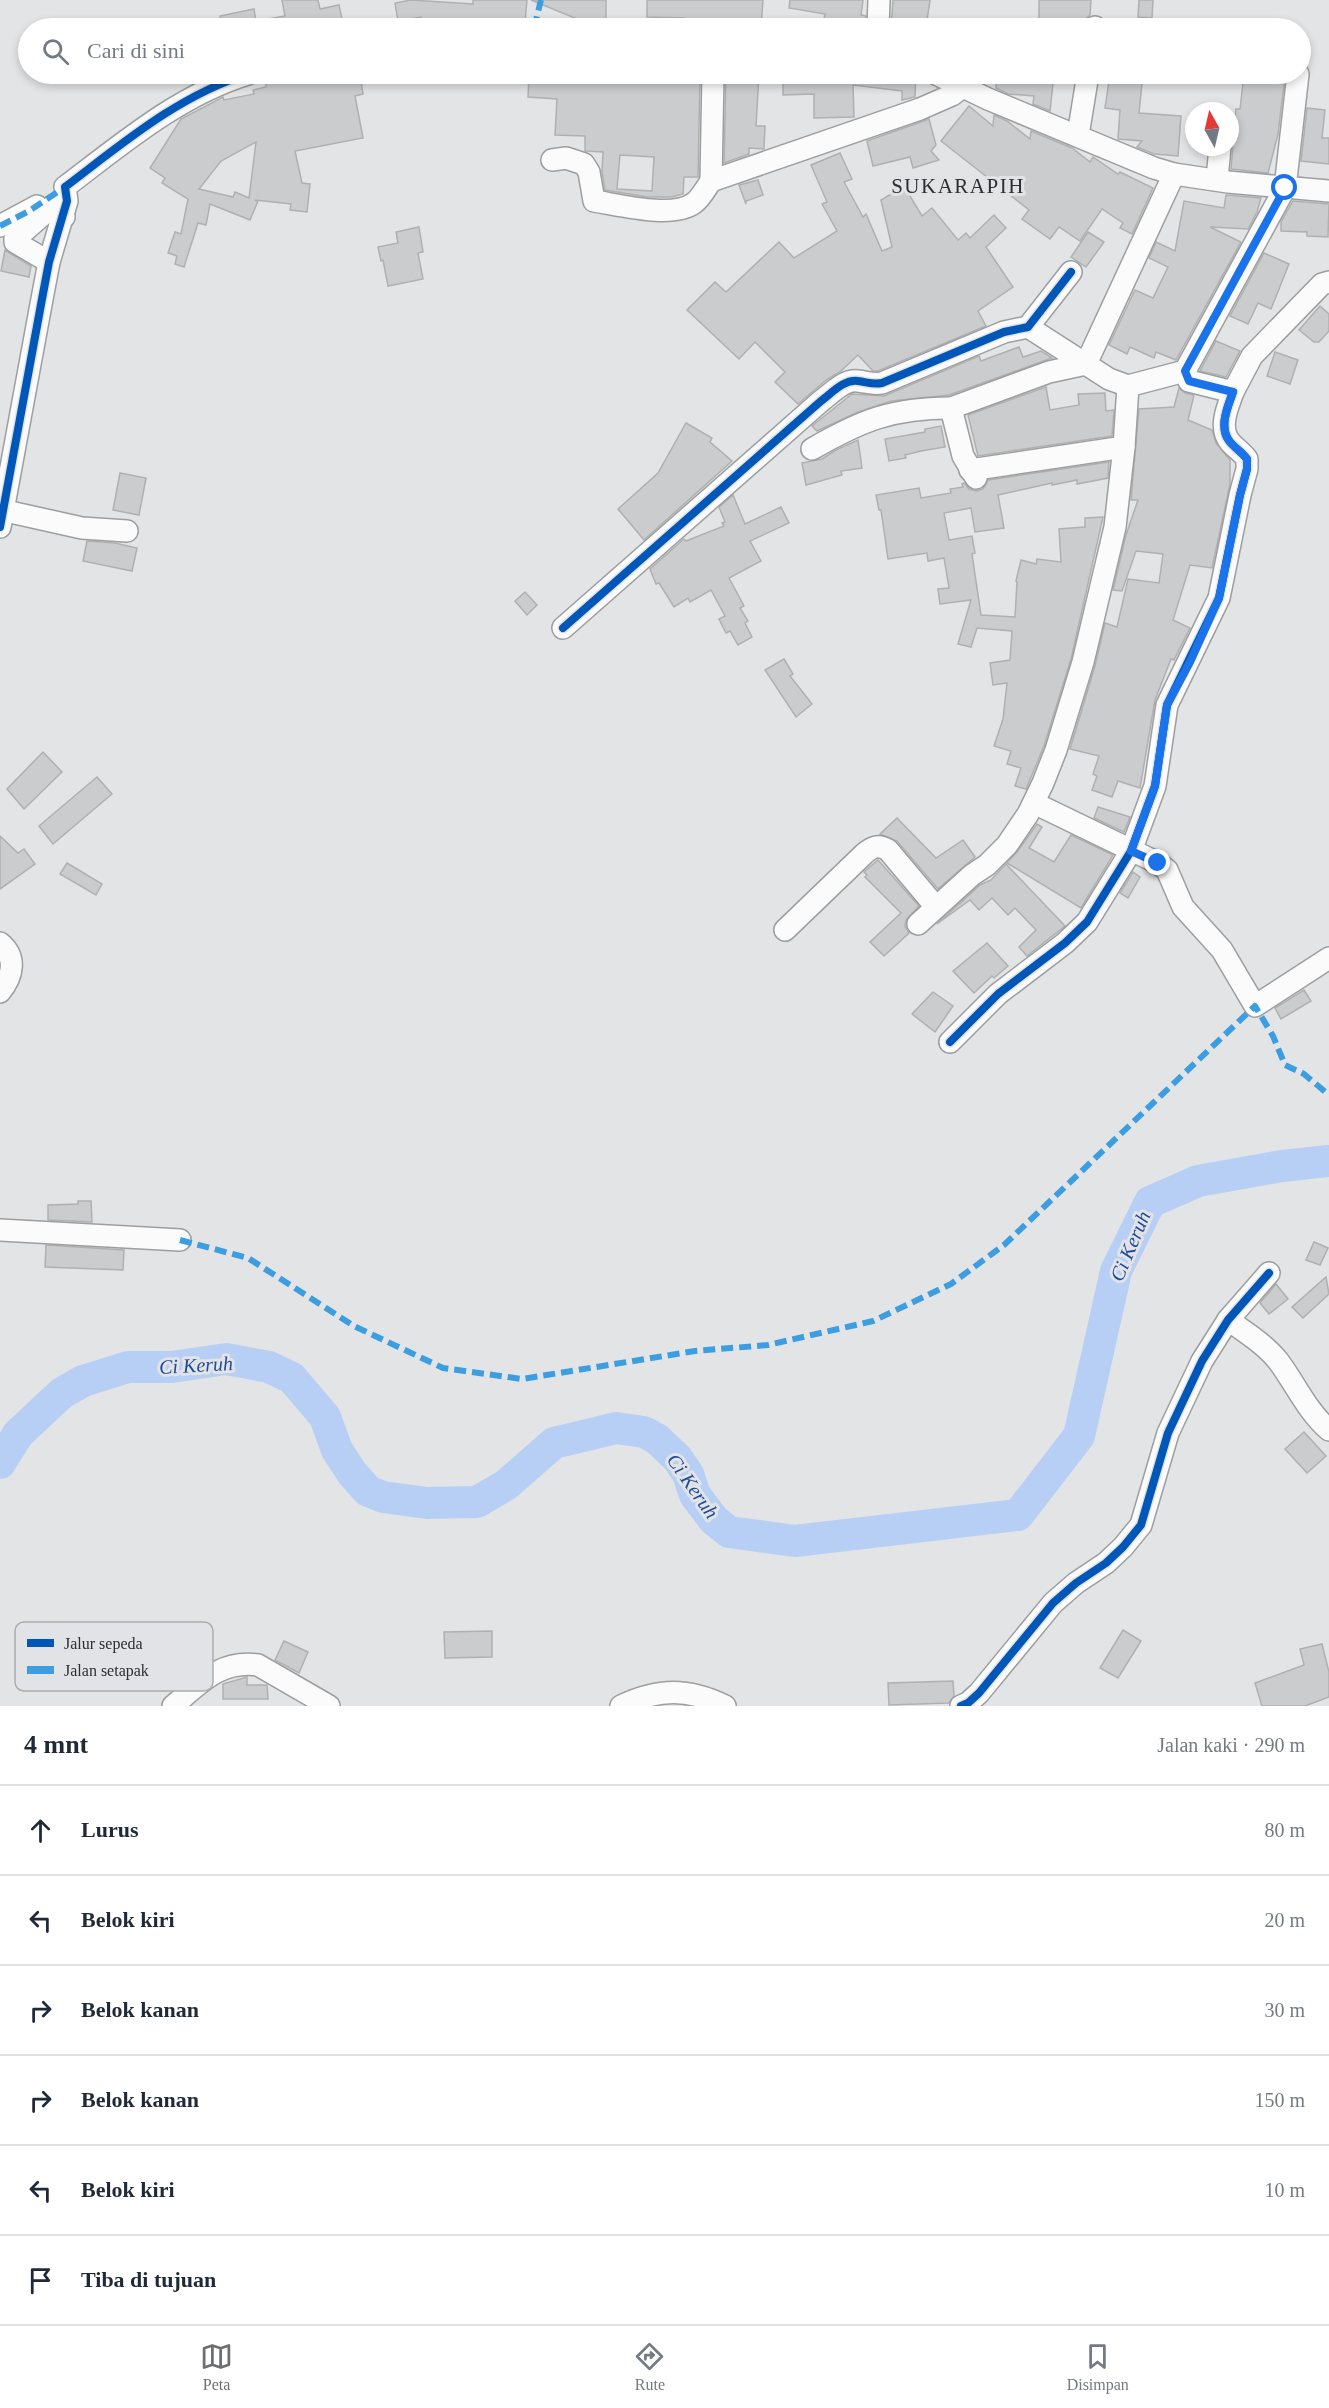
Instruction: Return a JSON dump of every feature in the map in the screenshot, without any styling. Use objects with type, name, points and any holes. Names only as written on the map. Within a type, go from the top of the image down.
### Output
[{"type":"street","points":[[878,18],[879,0]]},
{"type":"street","points":[[0,226],[29,212],[144,127],[222,84]]},
{"type":"street","points":[[711,181],[713,84]]},
{"type":"street","points":[[959,84],[988,99],[1154,168],[1174,174],[1285,188],[1329,191]]},
{"type":"street","points":[[1078,135],[1086,84]]},
{"type":"street","points":[[1028,327],[1109,380],[1128,386],[1185,371],[1285,188],[1297,84]]},
{"type":"street","points":[[552,160],[566,158],[584,164],[589,172],[594,201],[671,212],[684,209],[695,202],[711,181],[920,109],[952,95],[964,86]]},
{"type":"street","points":[[1217,179],[1219,156]]},
{"type":"street","points":[[1086,364],[1174,174]]},
{"type":"street","points":[[65,187],[68,201],[49,262],[1,518],[127,531]]},
{"type":"street","points":[[49,262],[15,242],[15,239],[54,205],[60,204],[64,217]]},
{"type":"street","points":[[563,628],[844,383],[851,381],[869,384],[882,383],[1004,332],[1028,327],[1071,272]]},
{"type":"street","points":[[950,1042],[998,994],[1065,943],[1087,922],[1131,851],[1155,786],[1167,705],[1190,662],[1219,598],[1247,469],[1247,459],[1228,441],[1224,426],[1226,410],[1252,356],[1322,284],[1329,282]]},
{"type":"street","points":[[812,449],[848,428],[877,417],[901,411],[951,408],[1049,372],[1086,364]]},
{"type":"street","points":[[1185,371],[1189,381],[1233,392]]},
{"type":"street","points":[[918,924],[1007,845],[1034,804],[1056,750],[1083,662],[1115,527],[1128,386]]},
{"type":"street","points":[[951,408],[963,456],[973,474],[1124,447]]},
{"type":"street","points":[[1034,804],[1158,863],[1167,870],[1183,907],[1222,950],[1256,1006],[1329,958]]},
{"type":"street","points":[[785,930],[864,854],[872,848],[881,846],[888,850],[936,907]]},
{"type":"street","points":[[0,943],[8,952],[12,965],[8,981],[0,992]]},
{"type":"street","points":[[0,1230],[180,1240]]},
{"type":"street","points":[[966,1705],[1053,1603],[1076,1582],[1106,1563],[1141,1525],[1168,1433],[1202,1361],[1228,1320],[1269,1273]]},
{"type":"street","points":[[1228,1320],[1256,1340],[1278,1360],[1311,1412],[1329,1430]]},
{"type":"street","points":[[213,1675],[220,1669],[245,1663],[258,1665],[329,1706]]},
{"type":"street","points":[[173,1706],[192,1691]]},
{"type":"street","points":[[621,1706],[671,1691],[704,1696],[716,1704]]},
{"type":"building","points":[[282,0],[318,0],[320,9],[339,5],[342,18],[273,18],[285,16]]},
{"type":"building","points":[[411,0],[473,4],[473,0],[527,0],[525,18],[398,18],[395,3]]},
{"type":"building","points":[[531,0],[606,0],[606,18],[575,18]]},
{"type":"building","points":[[647,0],[763,0],[762,18],[647,17]]},
{"type":"building","points":[[790,0],[863,0],[861,15],[866,18],[824,18],[825,14],[789,8]]},
{"type":"building","points":[[893,0],[930,0],[927,18],[892,18]]},
{"type":"building","points":[[1039,0],[1091,0],[1090,15],[1086,18],[1039,18]]},
{"type":"building","points":[[1139,0],[1153,0],[1152,18],[1138,17]]},
{"type":"building","points":[[254,9],[256,18],[220,18],[220,16]]},
{"type":"building","points":[[266,84],[362,84],[363,94],[355,96],[363,138],[295,151],[302,183],[310,184],[307,212],[290,210],[291,204],[255,200],[258,201],[250,220],[210,204],[206,225],[198,223],[184,267],[175,264],[177,256],[168,253],[175,232],[181,234],[188,199],[162,183],[165,178],[150,168],[181,119],[223,97],[224,100],[254,94],[253,90],[266,87]],"holes":[[[256,142],[249,198],[235,192],[233,197],[199,189],[221,161]]]},
{"type":"building","points":[[529,84],[700,84],[698,177],[684,177],[683,194],[672,197],[647,197],[605,190],[602,171],[603,152],[585,151],[585,136],[555,135],[557,99],[528,97]],"holes":[[[620,155],[654,157],[652,191],[617,189]]]},
{"type":"building","points":[[726,84],[758,84],[756,126],[765,126],[764,149],[749,148],[749,154],[724,163]]},
{"type":"building","points":[[783,84],[916,84],[915,97],[902,100],[902,91],[853,85],[854,117],[814,118],[814,94],[783,95]]},
{"type":"building","points":[[996,84],[1053,84],[1050,111],[1033,104],[1034,96],[1008,94],[996,88]]},
{"type":"building","points":[[1109,84],[1142,84],[1139,113],[1181,116],[1178,156],[1154,154],[1137,147],[1142,141],[1118,139],[1120,110],[1105,108]]},
{"type":"building","points":[[1243,84],[1284,84],[1278,134],[1268,173],[1231,169],[1232,156],[1239,156],[1239,109]]},
{"type":"building","points":[[969,106],[993,126],[994,115],[1007,121],[1030,139],[1031,131],[1072,148],[1090,162],[1093,157],[1118,174],[1120,172],[1153,188],[1132,234],[1120,228],[1123,223],[1102,209],[1080,241],[1059,227],[1050,239],[1022,219],[1029,210],[941,141]]},
{"type":"building","points":[[1307,108],[1325,110],[1322,138],[1329,138],[1329,164],[1301,161]]},
{"type":"building","points":[[929,119],[936,145],[931,151],[939,160],[913,168],[910,157],[873,166],[867,141]]},
{"type":"building","points":[[840,153],[852,179],[844,182],[863,217],[866,214],[882,251],[892,247],[881,200],[904,186],[922,216],[932,208],[958,240],[966,233],[970,238],[994,215],[1006,228],[986,247],[1013,287],[978,311],[986,326],[878,371],[873,371],[858,355],[798,404],[775,382],[785,372],[755,342],[739,359],[687,310],[715,282],[726,292],[779,242],[794,258],[837,231],[822,204],[827,202],[811,165]]},
{"type":"building","points":[[758,180],[763,195],[746,201],[746,204],[739,185]]},
{"type":"building","points":[[1226,195],[1261,198],[1248,229],[1210,227],[1241,242],[1176,360],[1156,352],[1154,358],[1130,347],[1127,354],[1109,345],[1135,290],[1153,298],[1168,267],[1149,258],[1156,242],[1175,251],[1184,201],[1224,208]]},
{"type":"building","points":[[1293,201],[1329,204],[1328,237],[1307,236],[1307,232],[1281,231],[1281,222]]},
{"type":"building","points":[[419,227],[423,252],[418,253],[423,279],[388,286],[378,247],[398,243],[396,232]]},
{"type":"building","points":[[1088,232],[1104,242],[1086,267],[1071,257]]},
{"type":"building","points":[[5,250],[31,266],[29,277],[1,271]]},
{"type":"building","points":[[1264,253],[1289,264],[1271,309],[1258,303],[1248,324],[1230,316]]},
{"type":"building","points":[[1320,306],[1329,314],[1329,331],[1319,342],[1314,342],[1299,330]]},
{"type":"building","points":[[1216,341],[1240,351],[1226,377],[1200,371]]},
{"type":"building","points":[[1019,347],[1023,357],[1041,351],[1052,358],[949,395],[891,401],[858,412],[817,431],[812,426],[852,394],[884,396],[979,356],[981,361]]},
{"type":"building","points":[[1275,352],[1298,360],[1290,384],[1267,376]]},
{"type":"building","points":[[1046,387],[1050,410],[1079,405],[1078,394],[1105,393],[1106,411],[1114,410],[1112,436],[978,456],[968,415]]},
{"type":"building","points":[[1179,388],[1185,393],[1194,395],[1188,420],[1212,430],[1216,443],[1230,460],[1230,484],[1212,568],[1190,565],[1173,620],[1190,628],[1174,660],[1171,659],[1155,700],[1140,788],[1118,781],[1112,797],[1092,790],[1097,776],[1093,774],[1099,756],[1070,749],[1095,666],[1105,623],[1117,627],[1128,579],[1159,583],[1163,554],[1136,551],[1122,591],[1113,590],[1126,535],[1138,500],[1131,500],[1139,409],[1174,407]]},
{"type":"building","points":[[686,423],[712,438],[710,442],[732,461],[644,540],[618,509],[658,473]]},
{"type":"building","points":[[941,426],[945,447],[905,455],[906,458],[889,461],[885,439],[925,432],[925,429]]},
{"type":"building","points":[[858,440],[862,468],[841,471],[842,475],[806,485],[802,463],[822,459]]},
{"type":"building","points":[[1109,462],[1108,478],[1077,484],[1077,480],[1052,485],[1052,483],[998,495],[1004,528],[975,532],[971,508],[944,513],[949,540],[972,536],[975,553],[972,554],[981,615],[1015,617],[1016,581],[1021,560],[1036,564],[1037,559],[1061,562],[1059,529],[1085,527],[1085,518],[1103,517],[1071,659],[1044,746],[1026,789],[1015,786],[1021,768],[1007,764],[1011,751],[994,746],[1003,719],[1007,683],[993,685],[990,663],[1010,660],[1012,631],[977,628],[971,647],[958,644],[971,600],[940,604],[938,589],[949,588],[944,558],[928,561],[927,553],[888,559],[881,510],[879,510],[876,495],[919,488],[921,498],[951,493],[950,489],[963,487],[964,483],[969,489],[977,491],[983,489],[988,480]]},
{"type":"building","points":[[120,473],[146,478],[139,515],[113,510]]},
{"type":"building","points":[[733,495],[745,524],[781,507],[789,523],[750,541],[761,561],[729,578],[744,606],[740,608],[748,621],[745,623],[752,637],[738,645],[730,631],[726,633],[719,619],[725,616],[711,590],[690,602],[688,598],[674,607],[659,583],[656,584],[650,569],[684,539],[686,541],[724,526],[722,523],[725,522],[719,507]]},
{"type":"building","points":[[87,541],[115,543],[137,548],[132,571],[83,561]]},
{"type":"building","points":[[525,592],[537,605],[527,615],[515,601]]},
{"type":"building","points":[[784,659],[793,674],[790,676],[812,704],[796,717],[765,670]]},
{"type":"building","points":[[43,752],[62,772],[24,809],[7,789]]},
{"type":"building","points":[[97,777],[112,794],[53,844],[39,826]]},
{"type":"building","points":[[1098,807],[1130,817],[1124,832],[1094,818]]},
{"type":"building","points":[[897,818],[936,858],[963,840],[975,857],[938,889],[897,841],[880,834]]},
{"type":"building","points":[[1037,824],[1042,827],[1029,848],[1054,862],[1071,835],[1113,855],[1081,908],[1007,863]]},
{"type":"building","points":[[0,836],[18,853],[24,849],[35,864],[0,889]]},
{"type":"building","points":[[878,860],[919,906],[906,920],[905,926],[909,933],[884,956],[870,942],[901,913],[865,877],[867,875],[864,872]]},
{"type":"building","points":[[67,863],[102,884],[96,895],[60,874]]},
{"type":"building","points":[[1006,864],[1065,926],[1027,956],[1019,947],[1036,930],[1015,908],[1008,915],[992,898],[979,910],[970,900],[937,924],[980,885],[991,880]]},
{"type":"building","points":[[1133,872],[1140,877],[1128,898],[1120,893]]},
{"type":"building","points":[[987,943],[1008,966],[994,978],[992,976],[974,993],[953,971]]},
{"type":"building","points":[[1304,990],[1311,1001],[1281,1019],[1275,1008]]},
{"type":"building","points":[[933,992],[953,1006],[935,1032],[912,1014]]},
{"type":"building","points":[[78,1201],[91,1201],[92,1222],[48,1220],[48,1205],[78,1204]]},
{"type":"building","points":[[1314,1242],[1328,1248],[1320,1265],[1306,1260]]},
{"type":"building","points":[[46,1245],[124,1250],[123,1270],[45,1267]]},
{"type":"building","points":[[1326,1277],[1329,1294],[1303,1318],[1292,1307]]},
{"type":"building","points":[[1276,1284],[1288,1299],[1269,1314],[1260,1303]]},
{"type":"building","points":[[1304,1432],[1326,1456],[1307,1473],[1285,1449]]},
{"type":"building","points":[[1123,1630],[1141,1641],[1118,1678],[1100,1668]]},
{"type":"building","points":[[492,1631],[492,1657],[445,1658],[444,1632]]},
{"type":"building","points":[[284,1641],[308,1652],[299,1673],[275,1660]]},
{"type":"building","points":[[1322,1644],[1329,1672],[1329,1697],[1305,1706],[1262,1706],[1255,1683],[1304,1665],[1300,1649]]},
{"type":"building","points":[[247,1677],[247,1685],[267,1685],[268,1699],[223,1699],[223,1684]]},
{"type":"building","points":[[953,1681],[954,1696],[949,1703],[889,1705],[888,1683]]},
{"type":"waterway","name":"Ci Keruh","points":[[0,1463],[18,1434],[62,1393],[83,1381],[128,1367],[172,1367],[226,1359],[269,1367],[292,1378],[325,1417],[337,1450],[352,1473],[368,1491],[383,1497],[427,1503],[477,1502],[506,1485],[554,1443],[616,1428],[644,1432],[657,1439],[677,1458],[688,1474],[695,1495],[714,1520],[729,1532],[795,1541],[1018,1515],[1079,1436],[1116,1271],[1150,1202],[1198,1181],[1282,1166],[1329,1161]]},
{"type":"marked path","points":[[536,18],[541,0]]},
{"type":"marked path","points":[[0,226],[29,211],[65,187]]},
{"type":"marked path","points":[[180,1240],[248,1258],[354,1326],[443,1368],[522,1379],[695,1351],[768,1345],[873,1321],[951,1284],[1004,1245],[1255,1006],[1273,1036],[1285,1065],[1304,1074],[1329,1095]]},
{"type":"cycle path","points":[[0,527],[49,262],[67,201],[65,187],[152,122],[198,94],[221,84]]},
{"type":"cycle path","points":[[563,628],[838,387],[853,381],[882,383],[1004,332],[1028,327],[1071,272]]},
{"type":"cycle path","points":[[950,1042],[998,994],[1065,943],[1087,922],[1131,851],[1155,786],[1167,705],[1219,598],[1247,469],[1247,459],[1226,436],[1225,417],[1233,392]]},
{"type":"cycle path","points":[[961,1706],[979,1693],[1053,1603],[1076,1583],[1106,1563],[1141,1525],[1168,1433],[1202,1361],[1228,1320],[1269,1273]]},
{"type":"district","name":"SUKARAPIH","points":[[958,186]]},
{"type":"route","points":[[1158,863],[1131,851],[1155,786],[1167,705],[1190,662],[1219,598],[1247,469],[1247,459],[1240,449],[1228,441],[1224,426],[1226,410],[1233,392],[1189,381],[1185,371],[1285,188]]}]
